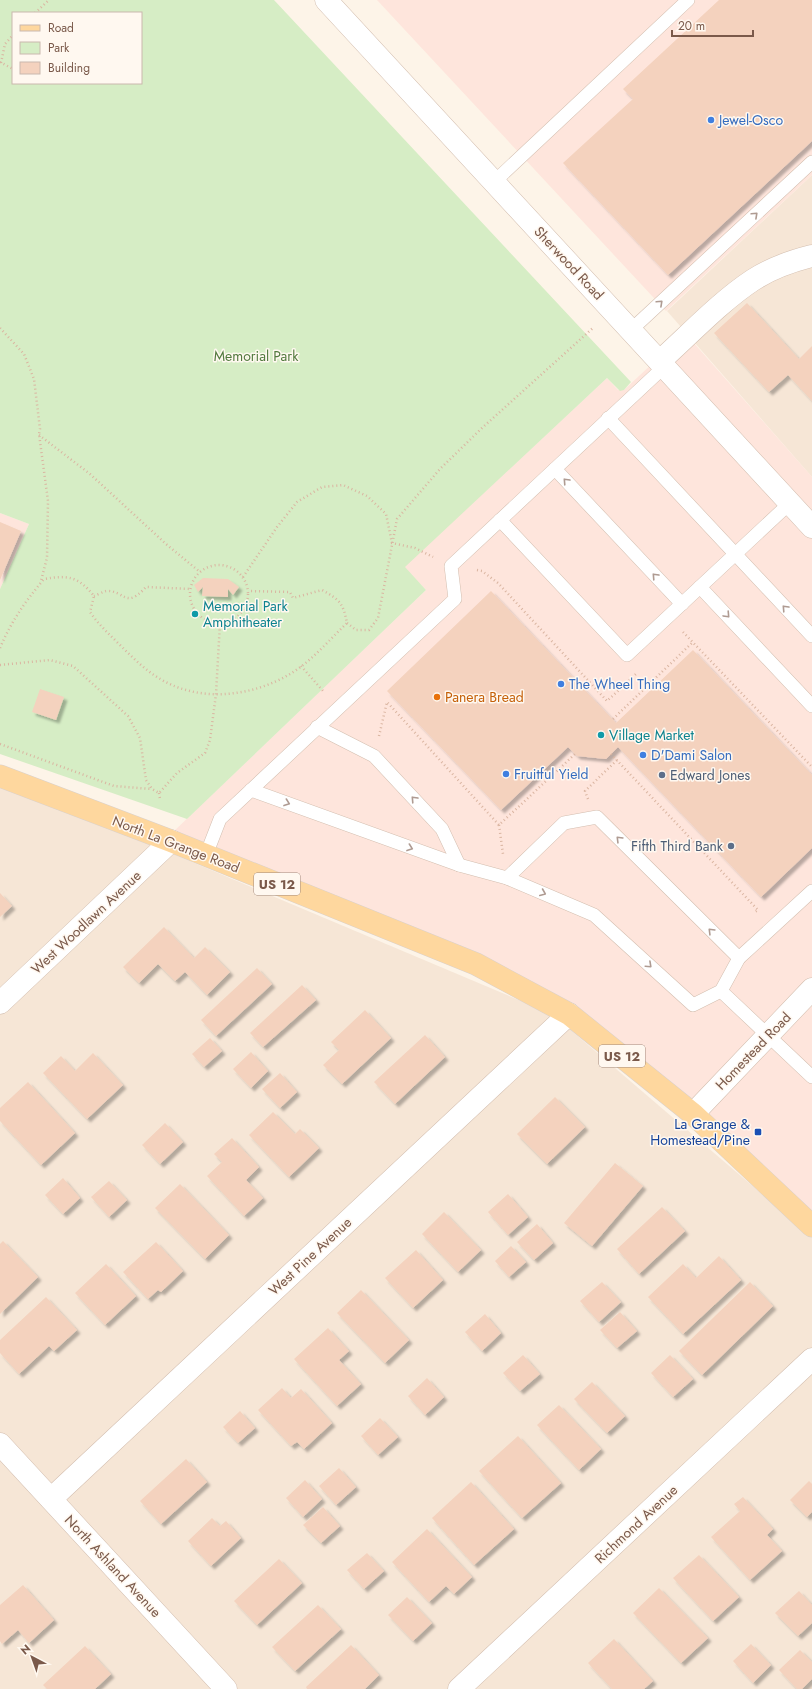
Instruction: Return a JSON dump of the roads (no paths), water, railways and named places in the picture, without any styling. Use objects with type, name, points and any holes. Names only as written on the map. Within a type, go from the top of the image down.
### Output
[{"type":"main road","name":"North La Grange Road","points":[[0,776],[171,841],[476,964],[569,1014]]},
{"type":"main road","name":"US 12","points":[[569,1014],[693,1114],[812,1226]]},
{"type":"street","name":"Sherwood Road","points":[[326,0],[812,527]]},
{"type":"street","points":[[662,363],[736,292],[754,280],[786,264],[812,256]]},
{"type":"street","name":"West Woodlawn Avenue","points":[[0,1003],[171,841]]},
{"type":"street","name":"Homestead Road","points":[[693,1114],[812,989]]},
{"type":"street","name":"West Pine Avenue","points":[[51,1499],[569,1014]]},
{"type":"street","name":"Richmond Avenue","points":[[459,1689],[812,1359]]},
{"type":"street","name":"North Ashland Avenue","points":[[0,1444],[226,1689]]},
{"type":"lane","points":[[494,182],[688,0]]},
{"type":"lane","points":[[631,330],[812,162]]},
{"type":"lane","points":[[206,855],[220,819],[455,599],[451,566],[608,418],[662,363]]},
{"type":"lane","points":[[608,418],[812,636]]},
{"type":"lane","points":[[555,468],[682,604]]},
{"type":"lane","points":[[500,520],[627,655],[790,503]]},
{"type":"lane","points":[[700,587],[812,706]]},
{"type":"lane","points":[[317,727],[374,756],[442,829],[459,865]]},
{"type":"lane","points":[[250,790],[459,865],[507,878],[594,915],[693,1005],[721,991],[739,958],[812,891]]},
{"type":"lane","points":[[507,878],[564,823],[597,817],[739,958]]},
{"type":"lane","points":[[721,991],[812,1077]]},
{"type":"place","name":"Jewel-Osco","points":[[711,120]]},
{"type":"place","name":"Memorial Park Amphitheater","points":[[195,614]]},
{"type":"place","name":"The Wheel Thing","points":[[561,684]]},
{"type":"place","name":"Panera Bread","points":[[437,697]]},
{"type":"place","name":"Village Market","points":[[601,735]]},
{"type":"place","name":"D'Dami Salon","points":[[643,755]]},
{"type":"place","name":"Fruitful Yield","points":[[506,774]]},
{"type":"place","name":"Edward Jones","points":[[662,775]]},
{"type":"place","name":"Fifth Third Bank","points":[[731,846]]},
{"type":"place","name":"La Grange & Homestead/Pine","points":[[758,1132]]},
{"type":"park label","name":"Memorial Park","points":[[256,356]]}]
